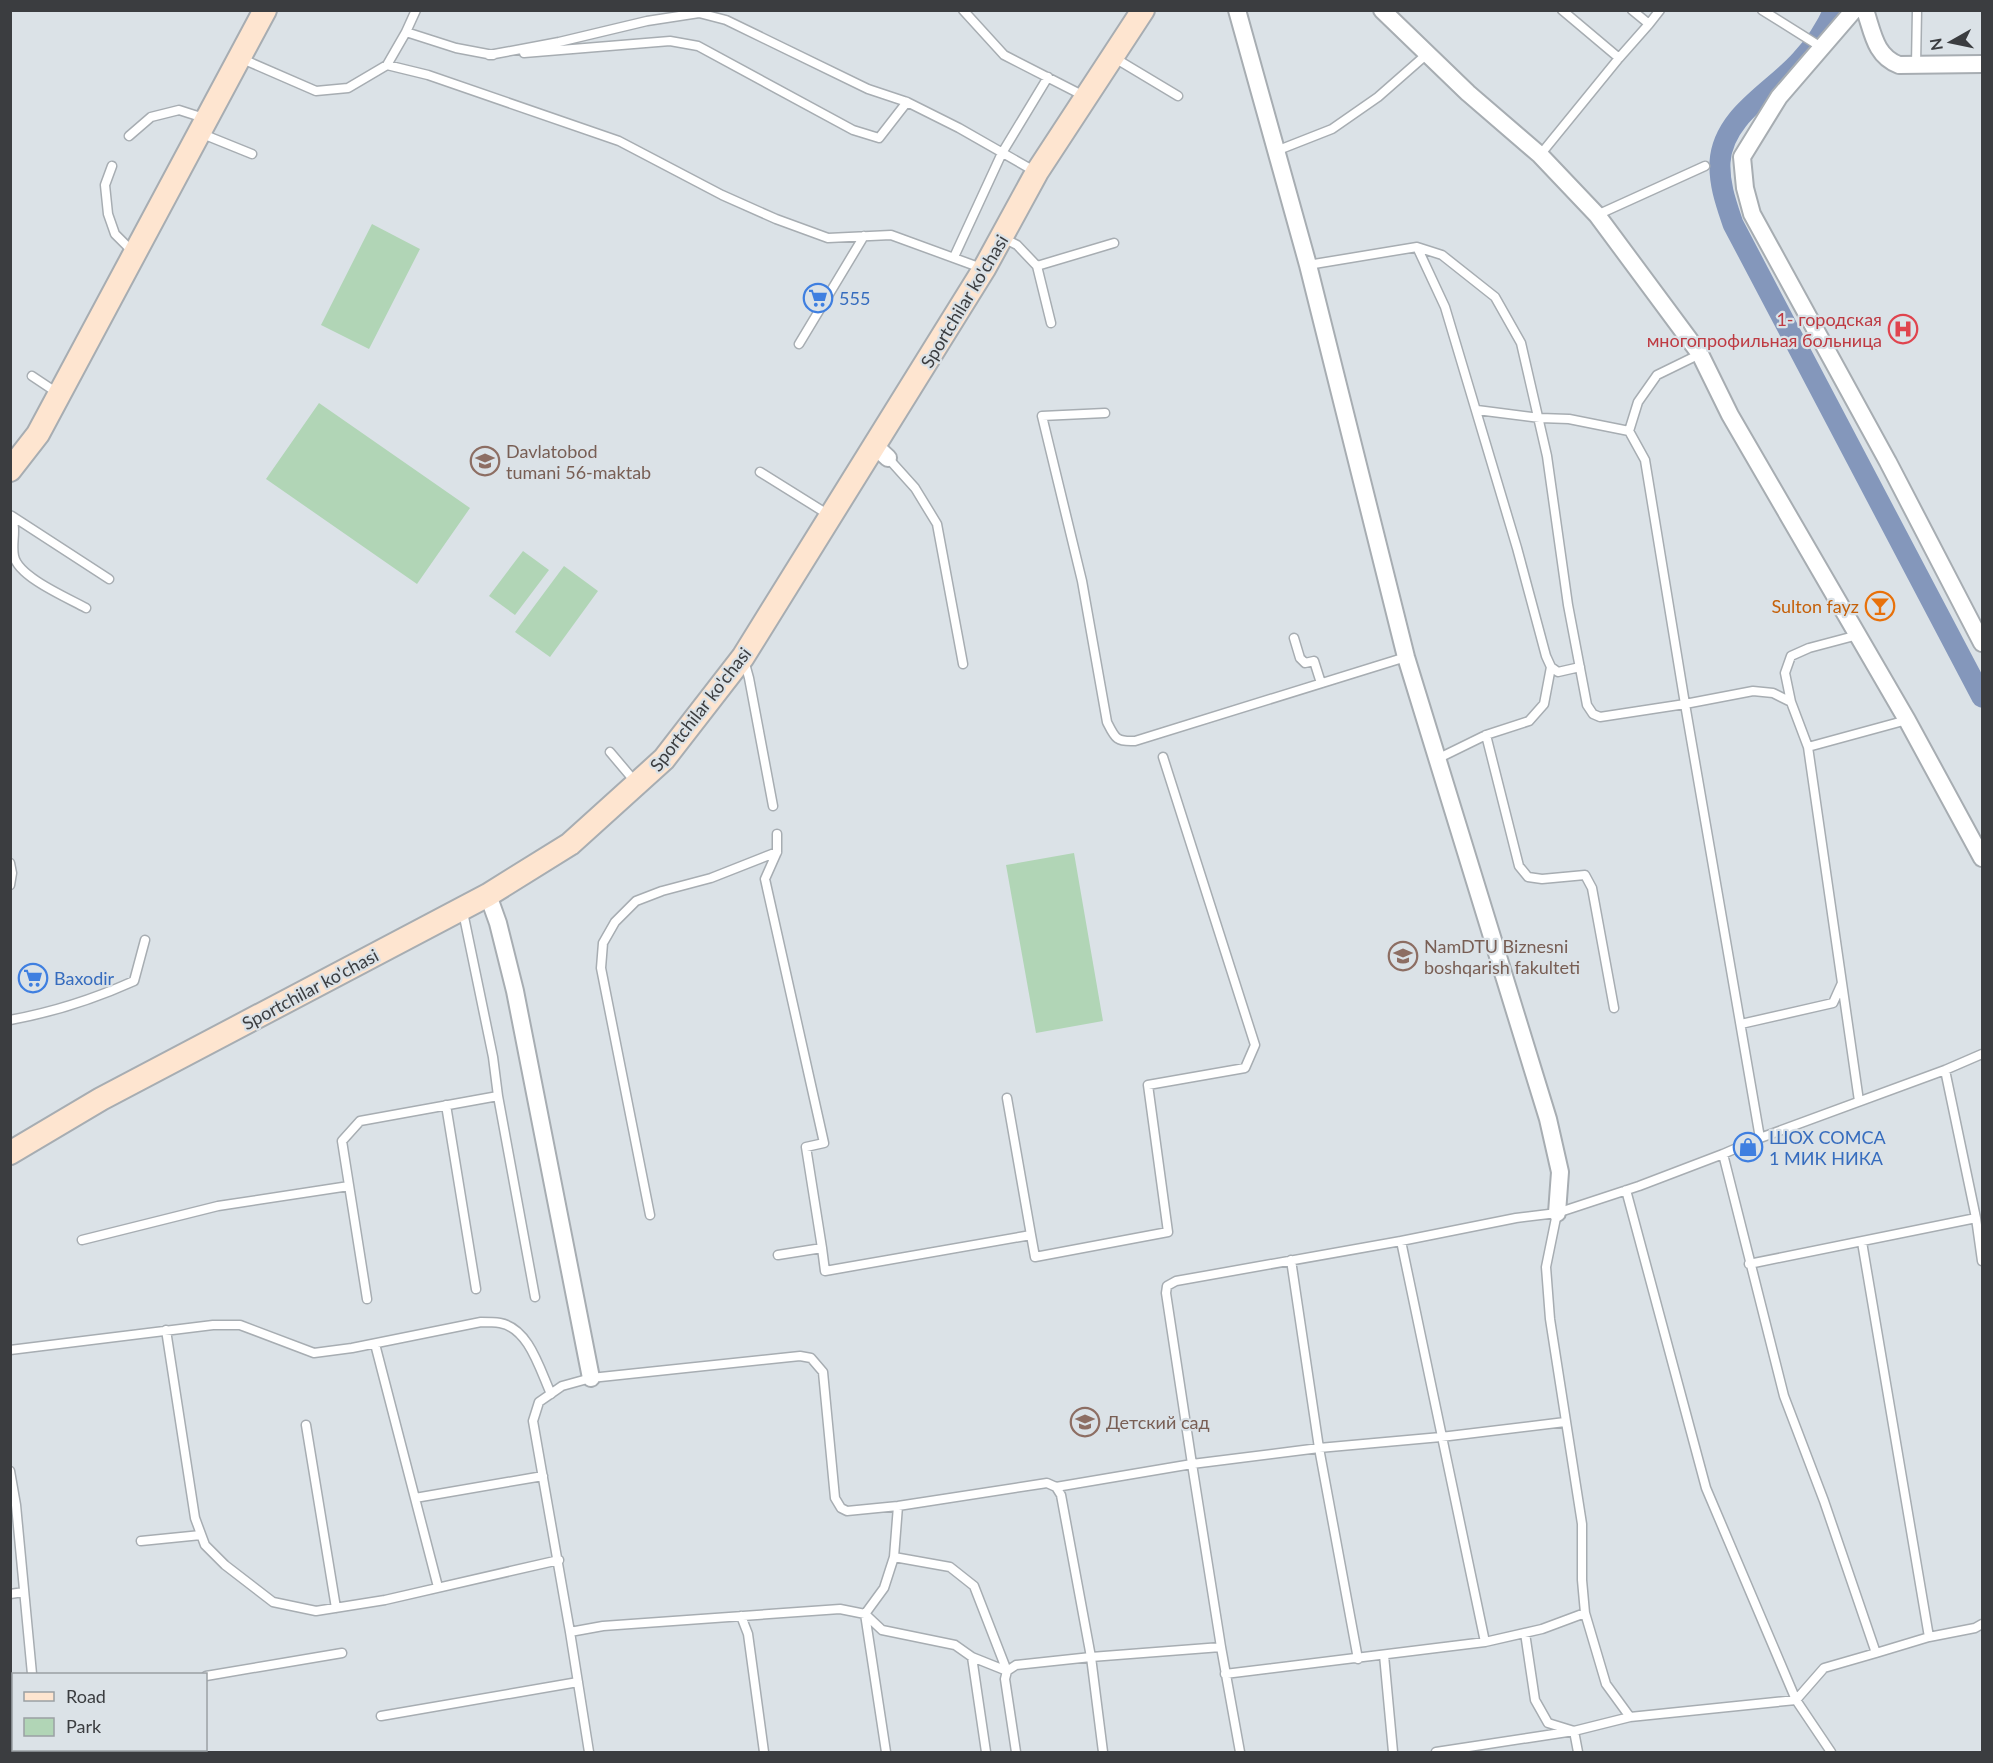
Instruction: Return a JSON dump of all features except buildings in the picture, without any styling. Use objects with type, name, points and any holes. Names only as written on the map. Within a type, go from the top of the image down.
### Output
[{"type":"street","points":[[10,470],[38,434],[265,10]]},
{"type":"street","name":"Sportchilar ko'chasi","points":[[10,1153],[101,1099],[489,895],[570,844],[664,759],[742,657],[831,516],[882,452],[1003,237],[1036,172],[1143,10]]},
{"type":"street","points":[[1237,10],[1308,265],[1406,657],[1548,1119],[1560,1172],[1557,1213]]},
{"type":"street","points":[[1382,10],[1468,93],[1540,155],[1597,215],[1700,354],[1730,415],[1907,720],[1983,858]]},
{"type":"street","points":[[1854,10],[1779,98],[1742,157],[1745,188],[1752,214],[1888,462],[1983,643]]},
{"type":"street","points":[[1865,10],[1881,54],[1888,61],[1899,65],[1983,64]]},
{"type":"street","points":[[489,895],[515,991],[591,1378]]},
{"type":"lane","points":[[240,58],[316,91],[348,88],[387,65],[416,10]]},
{"type":"lane","points":[[963,10],[1004,56],[1086,97]]},
{"type":"lane","points":[[1562,10],[1619,58]]},
{"type":"lane","points":[[1632,10],[1649,24]]},
{"type":"lane","points":[[1540,155],[1660,10]]},
{"type":"lane","points":[[1762,10],[1821,47]]},
{"type":"lane","points":[[1916,65],[1917,10]]},
{"type":"lane","points":[[489,56],[647,21],[699,13],[726,20],[868,89],[907,102],[959,128],[1036,172]]},
{"type":"lane","points":[[406,32],[489,56],[670,41],[698,46],[853,130],[879,138],[907,102]]},
{"type":"lane","points":[[1276,151],[1332,129],[1378,97],[1427,54]]},
{"type":"lane","points":[[1113,57],[1178,96]]},
{"type":"lane","points":[[387,65],[428,75],[620,141],[722,195],[776,219],[828,238],[891,235],[984,269]]},
{"type":"lane","points":[[954,257],[1002,153],[1048,77]]},
{"type":"lane","points":[[129,136],[151,117],[179,110],[252,154]]},
{"type":"lane","points":[[112,166],[105,185],[108,214],[115,234],[135,254]]},
{"type":"lane","points":[[1597,215],[1705,166]]},
{"type":"lane","points":[[799,344],[864,236]]},
{"type":"lane","points":[[1003,237],[1017,245],[1037,266],[1051,323]]},
{"type":"lane","points":[[1037,266],[1114,243]]},
{"type":"lane","points":[[1308,265],[1417,247],[1442,255],[1495,297],[1521,343],[1540,418],[1568,605],[1587,705],[1593,714],[1600,717],[1753,691],[1773,693],[1791,702]]},
{"type":"lane","points":[[1417,247],[1445,307],[1551,667],[1544,704],[1529,721],[1486,735],[1437,759]]},
{"type":"lane","points":[[1700,354],[1658,375],[1638,402],[1629,431],[1644,460],[1760,1137]]},
{"type":"lane","points":[[32,376],[60,394]]},
{"type":"lane","points":[[1477,410],[1540,418],[1569,419],[1629,431]]},
{"type":"lane","points":[[1106,413],[1042,416],[1082,581],[1107,722],[1114,737],[1123,741],[1135,741],[1406,657]]},
{"type":"lane","points":[[882,452],[915,488],[937,524],[963,664]]},
{"type":"lane","points":[[760,472],[831,516]]},
{"type":"lane","points":[[11,515],[109,579]]},
{"type":"lane","points":[[11,515],[15,528],[14,557],[25,573],[86,608]]},
{"type":"lane","points":[[1858,635],[1809,648],[1791,656],[1785,673],[1791,702],[1808,747],[1859,1101]]},
{"type":"lane","points":[[1294,638],[1300,658],[1305,663],[1314,661],[1321,684]]},
{"type":"lane","points":[[742,657],[749,678],[773,806]]},
{"type":"lane","points":[[1551,667],[1558,672],[1580,667]]},
{"type":"lane","points":[[1808,747],[1907,720]]},
{"type":"lane","points":[[1486,735],[1519,866],[1528,877],[1542,879],[1585,875],[1592,888],[1614,1008]]},
{"type":"lane","points":[[610,752],[637,784]]},
{"type":"lane","points":[[1007,1098],[1035,1257],[1168,1232],[1148,1085],[1245,1068],[1255,1044],[1164,757]]},
{"type":"lane","points":[[777,834],[777,852],[765,879],[824,1143],[807,1147],[825,1272],[1031,1235]]},
{"type":"lane","points":[[650,1215],[601,968],[603,944],[615,922],[636,901],[662,891],[711,878],[777,852]]},
{"type":"lane","points":[[10,863],[10,885]]},
{"type":"lane","points":[[462,908],[493,1058],[535,1297]]},
{"type":"lane","points":[[10,1020],[45,1014],[80,1003],[134,981],[145,940]]},
{"type":"lane","points":[[1741,1024],[1833,1002],[1842,983]]},
{"type":"lane","points":[[1240,1752],[1192,1464],[1166,1293],[1167,1286],[1176,1281],[1516,1218],[1557,1213],[1723,1154],[1760,1137],[1983,1054]]},
{"type":"lane","points":[[1945,1070],[1983,1262]]},
{"type":"lane","points":[[367,1299],[342,1141],[360,1120],[498,1096]]},
{"type":"lane","points":[[446,1105],[476,1289]]},
{"type":"lane","points":[[1723,1154],[1784,1396],[1824,1501],[1876,1653]]},
{"type":"lane","points":[[82,1240],[218,1206],[349,1186]]},
{"type":"lane","points":[[1626,1190],[1706,1488],[1796,1700],[1831,1752]]},
{"type":"lane","points":[[1557,1213],[1546,1267],[1550,1319],[1582,1524],[1582,1580],[1585,1613],[1606,1684],[1630,1717]]},
{"type":"lane","points":[[1749,1264],[1976,1218]]},
{"type":"lane","points":[[1401,1241],[1485,1642]]},
{"type":"lane","points":[[1862,1242],[1929,1637]]},
{"type":"lane","points":[[778,1255],[822,1248]]},
{"type":"lane","points":[[1292,1260],[1319,1448],[1358,1659]]},
{"type":"lane","points":[[10,1350],[166,1330],[213,1325],[240,1325],[314,1353],[375,1344],[481,1322],[501,1323],[516,1329],[527,1343],[551,1394]]},
{"type":"lane","points":[[166,1330],[195,1518],[201,1534],[206,1545],[225,1565],[273,1602],[316,1611],[386,1600],[559,1560]]},
{"type":"lane","points":[[375,1344],[438,1587]]},
{"type":"lane","points":[[589,1752],[559,1560],[533,1421],[539,1402],[562,1386],[591,1378],[800,1356],[812,1358],[823,1372],[835,1498],[841,1508],[847,1511],[898,1506],[1047,1483],[1056,1487],[1192,1464],[1319,1448],[1441,1437],[1565,1422]]},
{"type":"lane","points":[[306,1425],[336,1608]]},
{"type":"lane","points":[[10,1471],[32,1673]]},
{"type":"lane","points":[[415,1498],[543,1476]]},
{"type":"lane","points":[[1056,1487],[1061,1495],[1091,1657],[1103,1752]]},
{"type":"lane","points":[[886,1752],[865,1614],[884,1588],[894,1557],[898,1506]]},
{"type":"lane","points":[[141,1541],[201,1534]]},
{"type":"lane","points":[[894,1557],[950,1567],[974,1586],[1006,1671],[1005,1679],[1016,1752]]},
{"type":"lane","points":[[10,1594],[24,1592]]},
{"type":"lane","points":[[570,1632],[603,1626],[840,1609],[865,1614],[882,1630],[955,1645],[972,1657],[1006,1671]]},
{"type":"lane","points":[[1226,1674],[1485,1642],[1542,1629],[1585,1613]]},
{"type":"lane","points":[[741,1616],[748,1634],[764,1752]]},
{"type":"lane","points":[[1436,1752],[1574,1731],[1630,1717],[1796,1700],[1824,1668],[1929,1637],[1975,1628],[1983,1624]]},
{"type":"lane","points":[[1525,1633],[1535,1700],[1548,1723],[1574,1731]]},
{"type":"lane","points":[[1006,1671],[1016,1665],[1221,1647]]},
{"type":"lane","points":[[207,1676],[342,1653]]},
{"type":"lane","points":[[1384,1655],[1393,1752]]},
{"type":"lane","points":[[972,1657],[986,1752]]},
{"type":"lane","points":[[381,1716],[578,1682]]},
{"type":"lane","points":[[1574,1731],[1578,1752]]},
{"type":"green space","points":[[372,224],[420,249],[369,349],[321,325]]},
{"type":"green space","points":[[319,403],[470,508],[417,584],[266,479]]},
{"type":"green space","points":[[523,551],[549,570],[515,615],[489,596]]},
{"type":"green space","points":[[564,566],[598,591],[550,657],[515,632]]},
{"type":"green space","points":[[1074,853],[1103,1021],[1036,1033],[1006,865]]},
{"type":"waterway","points":[[1834,10],[1806,55],[1752,105],[1730,131],[1723,145],[1720,162],[1722,186],[1733,224],[1982,697]]},
{"type":"place","name":"555","points":[[818,298]]},
{"type":"place","name":"1- городская многопрофильная больница","points":[[1903,329]]},
{"type":"place","name":"Davlatobod tumani 56-maktab","points":[[485,461]]},
{"type":"place","name":"Sulton fayz","points":[[1880,606]]},
{"type":"place","name":"NamDTU Biznesni boshqarish fakulteti","points":[[1403,956]]},
{"type":"place","name":"Baxodir","points":[[33,978]]},
{"type":"place","name":"ШОХ СОМСА 1 МИК НИКА","points":[[1748,1147]]},
{"type":"place","name":"Детский сад","points":[[1085,1422]]}]
